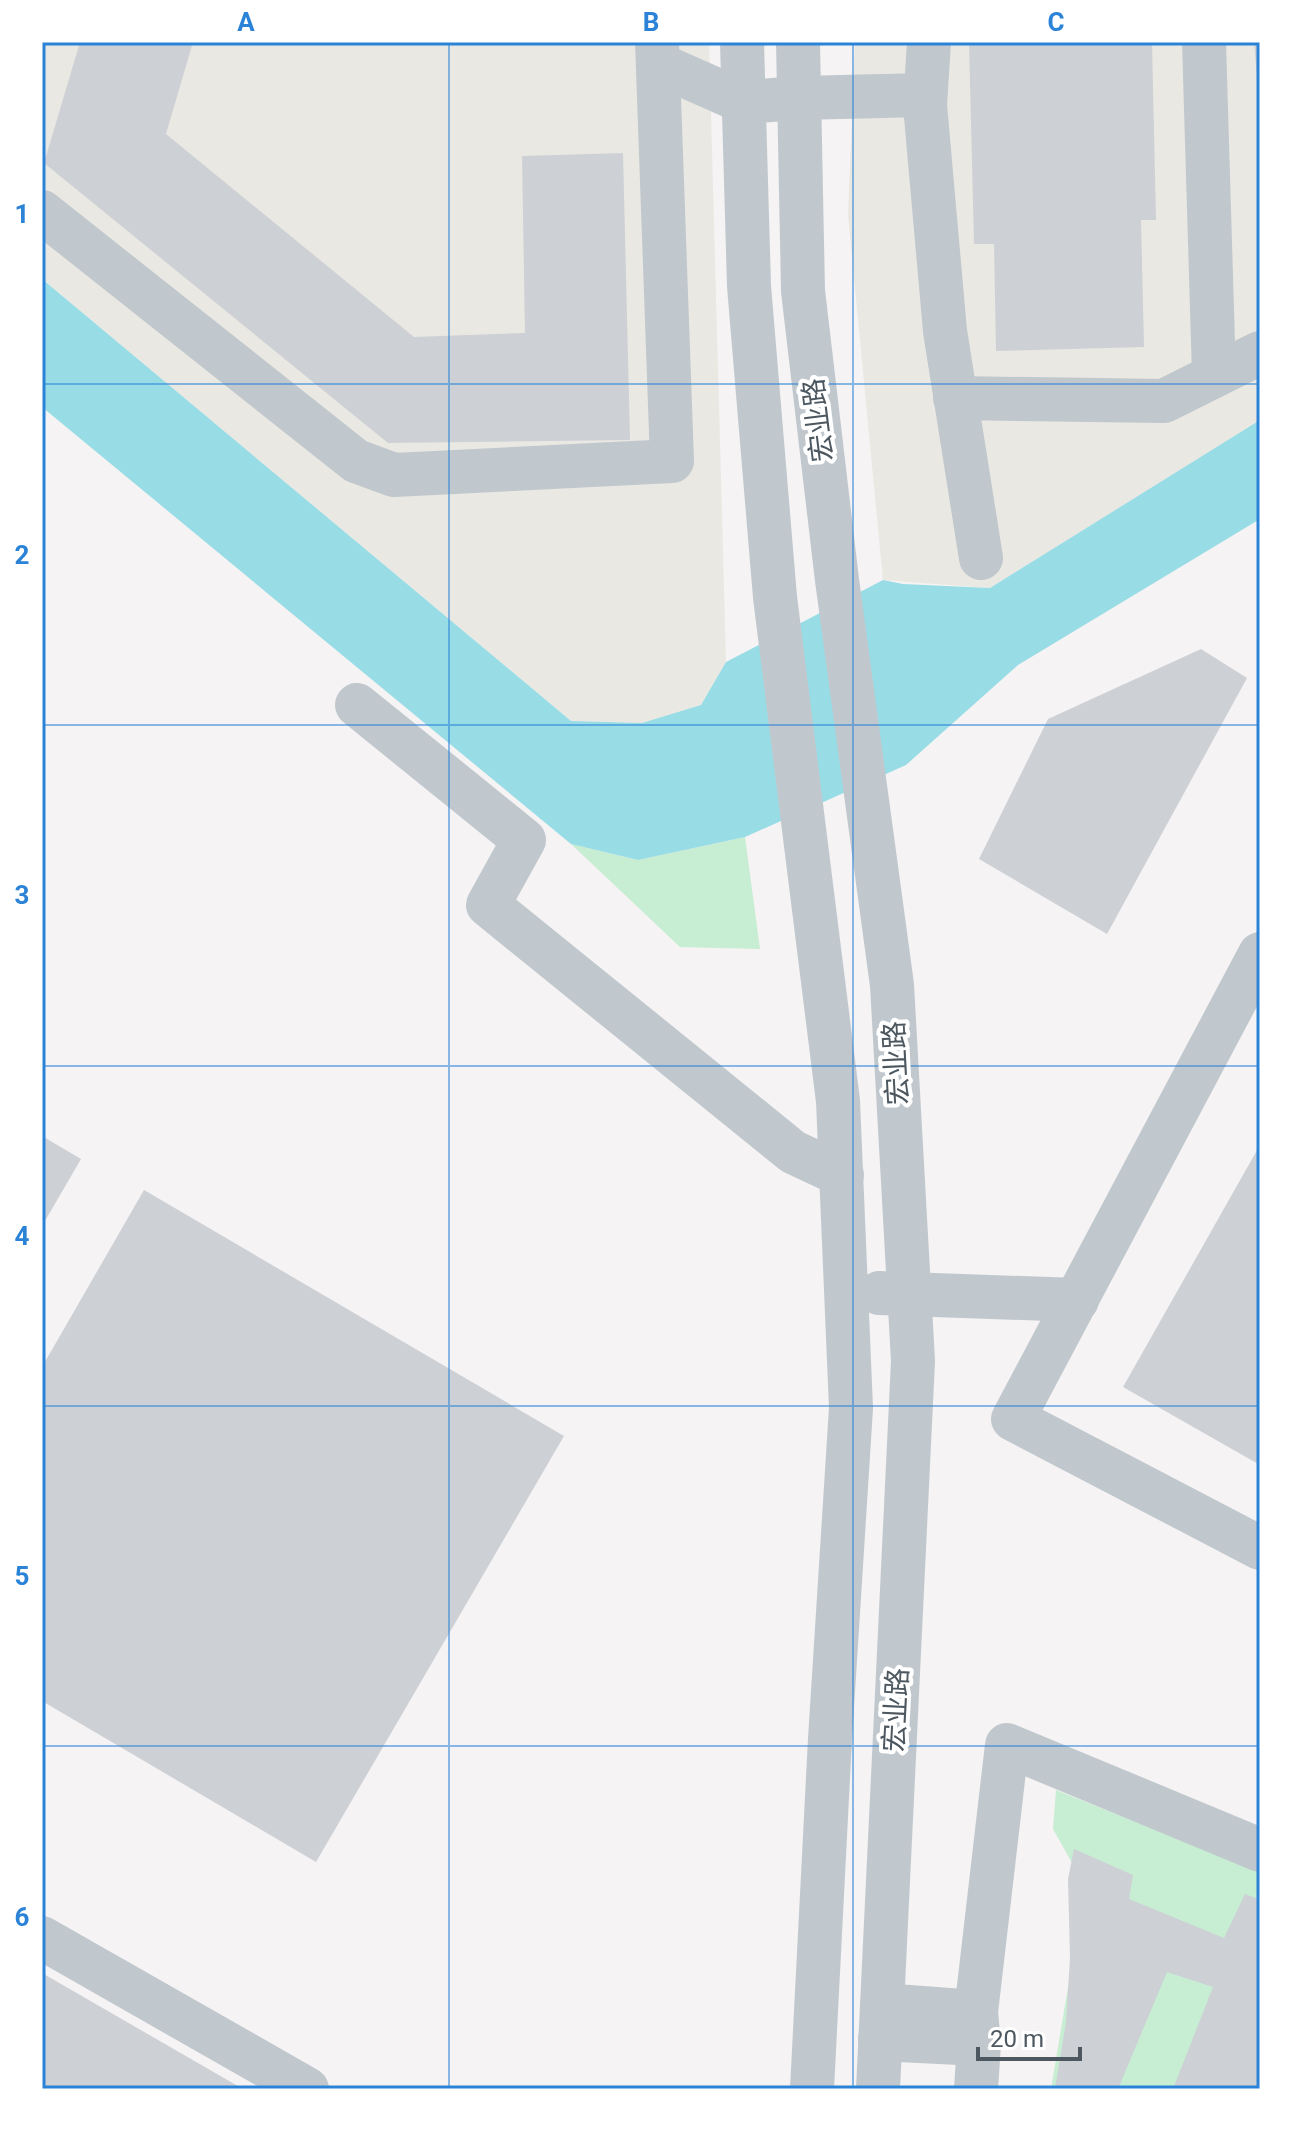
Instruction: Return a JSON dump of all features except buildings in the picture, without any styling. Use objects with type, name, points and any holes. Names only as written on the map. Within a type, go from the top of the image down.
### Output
[{"type":"street","name":"宏业路","points":[[742,42],[749,286],[775,597],[838,1101],[851,1408],[812,2089]]},
{"type":"street","name":"宏业路","points":[[798,42],[803,291],[837,580],[892,985],[913,1361],[878,2089]]},
{"type":"street","points":[[929,42],[925,95],[945,331],[981,558]]},
{"type":"street","points":[[1204,42],[1214,376]]},
{"type":"street","points":[[658,53],[744,102],[925,95]]},
{"type":"street","points":[[42,212],[356,461],[394,475],[672,461],[658,53]]},
{"type":"street","points":[[955,398],[1164,401],[1260,353]]},
{"type":"street","points":[[357,705],[524,840],[488,905],[793,1152],[842,1175]]},
{"type":"street","points":[[1260,954],[1013,1419],[1260,1548]]},
{"type":"street","points":[[846,1290],[1077,1300]]},
{"type":"street","points":[[976,2089],[978,2028],[1007,1745],[1260,1850]]},
{"type":"street","points":[[42,1938],[307,2089]]},
{"type":"street","points":[[881,2022],[978,2028]]},
{"type":"shaded area","points":[[42,42],[709,42],[726,662],[701,705],[642,723],[571,721],[42,279]]},
{"type":"shaded area","points":[[855,42],[1260,42],[1260,420],[990,588],[883,580],[848,215]]},
{"type":"green space","points":[[745,837],[760,949],[680,947],[571,844],[638,860]]},
{"type":"green space","points":[[1056,1790],[1260,1872],[1260,2089],[1051,2089],[1085,1886],[1053,1829]]},
{"type":"water","points":[[42,279],[571,721],[642,723],[701,705],[726,662],[883,580],[903,584],[990,588],[1260,420],[1260,519],[1018,665],[906,765],[745,837],[638,860],[571,844],[42,407]]}]
